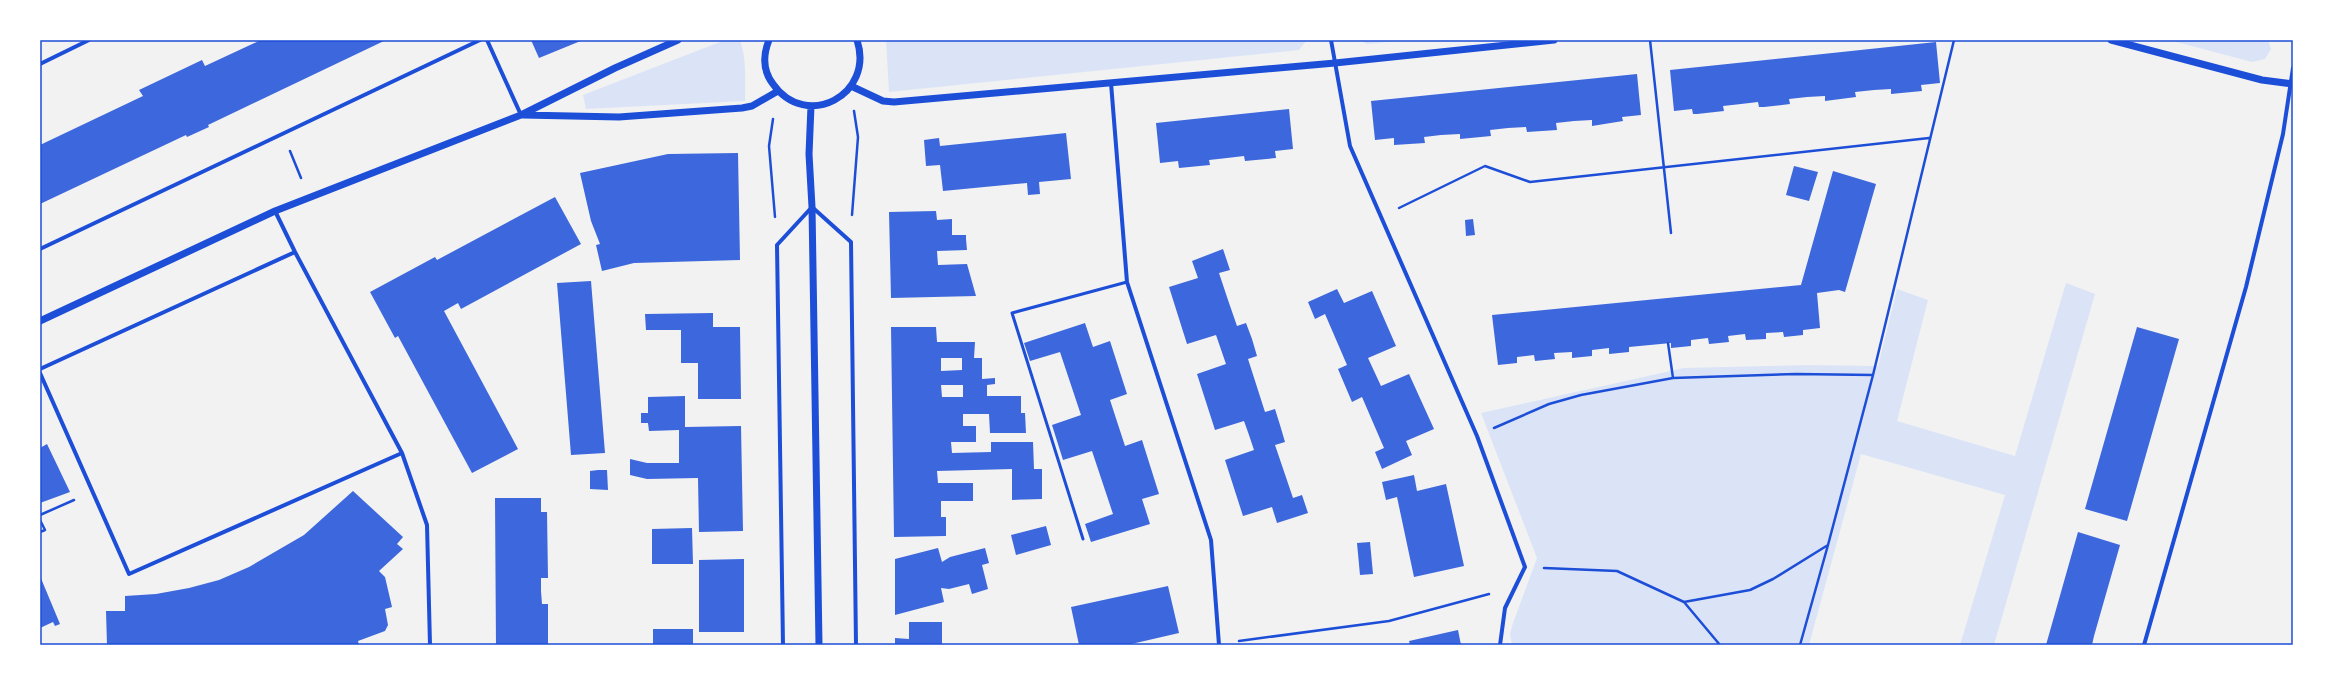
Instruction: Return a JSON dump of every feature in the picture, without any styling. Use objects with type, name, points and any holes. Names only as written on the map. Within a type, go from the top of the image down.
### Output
[{"type":"street","points":[[40,64],[89,40]]},
{"type":"street","points":[[40,249],[480,40]]},
{"type":"street","points":[[487,40],[521,115]]},
{"type":"street","points":[[40,321],[275,211],[521,115],[615,68],[678,40]]},
{"type":"street","points":[[769,40],[765,49],[765,64],[769,78],[778,91],[787,98],[800,104],[811,106],[833,101],[851,86],[858,75],[861,62],[857,40]]},
{"type":"street","points":[[1331,40],[1350,146],[1477,436],[1525,567],[1505,608],[1500,645]]},
{"type":"street","points":[[851,86],[883,101],[894,102],[1335,63],[1554,40]]},
{"type":"street","points":[[2111,40],[2262,80],[2292,84]]},
{"type":"street","points":[[2144,645],[2246,287],[2283,134],[2292,84],[2293,68]]},
{"type":"street","points":[[1111,83],[1127,282],[1211,540],[1219,644]]},
{"type":"street","points":[[521,115],[619,117],[742,108],[752,106],[778,91]]},
{"type":"street","points":[[811,106],[809,154],[812,207],[819,645]]},
{"type":"street","points":[[812,207],[851,242],[856,645]]},
{"type":"street","points":[[782,645],[777,245],[812,207]]},
{"type":"street","points":[[275,211],[294,252],[402,452],[427,525],[430,645]]},
{"type":"street","points":[[40,369],[294,252]]},
{"type":"street","points":[[40,373],[91,493],[129,574],[402,452]]},
{"type":"lane","points":[[1083,539],[1012,313],[1127,282]]},
{"type":"path","points":[[1650,40],[1671,233]]},
{"type":"path","points":[[1800,645],[1873,375],[1929,138],[1954,40]]},
{"type":"path","points":[[851,86],[858,137],[851,242]]},
{"type":"path","points":[[777,245],[769,146],[778,91]]},
{"type":"path","points":[[284,134],[309,197]]},
{"type":"path","points":[[1380,216],[1485,166],[1530,182],[1929,138]]},
{"type":"path","points":[[1668,343],[1673,378]]},
{"type":"path","points":[[1477,436],[1549,404],[1581,395],[1673,378],[1796,374],[1873,375]]},
{"type":"path","points":[[40,515],[91,493]]},
{"type":"path","points":[[40,520],[45,530],[40,532]]},
{"type":"path","points":[[1684,602],[1750,590],[1773,579],[1828,545]]},
{"type":"path","points":[[1525,567],[1616,571],[1684,602],[1720,645]]},
{"type":"path","points":[[1219,644],[1389,621],[1495,592],[1512,592]]},
{"type":"shaded area","points":[[725,40],[740,40],[745,63],[745,101],[586,109],[583,95]]},
{"type":"shaded area","points":[[886,40],[1307,40],[1299,50],[889,92]]},
{"type":"shaded area","points":[[1360,40],[1408,40],[1367,44]]},
{"type":"shaded area","points":[[2169,40],[2268,40],[2271,49],[2265,59],[2252,62]]},
{"type":"shaded area","points":[[2066,283],[2095,294],[1994,645],[1960,645],[2005,495],[1861,454],[1809,645],[1512,645],[1510,634],[1513,623],[1537,558],[1481,413],[1684,368],[1808,365],[1878,366],[1897,289],[1928,300],[1897,421],[2015,456]]},
{"type":"building","points":[[261,40],[386,40],[208,125],[209,127],[187,137],[186,135],[40,204],[40,145],[143,96],[139,90],[202,60],[205,66]]},
{"type":"building","points":[[531,40],[583,40],[539,58]]},
{"type":"building","points":[[1936,42],[1940,83],[1921,85],[1922,91],[1891,94],[1891,89],[1874,90],[1855,92],[1856,97],[1825,101],[1825,96],[1807,97],[1789,99],[1790,104],[1764,107],[1759,107],[1758,102],[1723,106],[1724,111],[1697,114],[1693,114],[1692,109],[1674,111],[1670,70]]},
{"type":"building","points":[[1637,74],[1641,115],[1622,117],[1623,121],[1592,126],[1592,120],[1556,123],[1557,130],[1527,132],[1526,127],[1508,128],[1490,130],[1491,136],[1460,139],[1460,134],[1441,135],[1424,137],[1425,143],[1394,145],[1394,138],[1375,140],[1371,101]]},
{"type":"building","points":[[1289,109],[1293,149],[1275,151],[1276,158],[1245,161],[1244,156],[1209,160],[1210,165],[1179,168],[1178,161],[1160,163],[1156,123]]},
{"type":"building","points":[[1066,133],[1071,179],[1039,182],[1040,194],[1028,195],[1027,183],[943,191],[940,165],[926,166],[924,140],[939,138],[940,146]]},
{"type":"building","points":[[738,153],[740,260],[634,263],[602,271],[596,245],[600,244],[591,221],[580,173],[668,154]]},
{"type":"building","points":[[1794,166],[1818,172],[1809,201],[1786,195]]},
{"type":"building","points":[[1833,171],[1876,184],[1845,292],[1839,290],[1817,293],[1820,328],[1803,330],[1803,335],[1784,337],[1783,332],[1766,333],[1766,339],[1746,340],[1745,334],[1728,336],[1729,342],[1709,344],[1708,338],[1691,340],[1691,346],[1671,348],[1671,343],[1629,347],[1629,352],[1609,354],[1609,348],[1592,350],[1592,356],[1572,358],[1572,352],[1554,353],[1555,359],[1535,361],[1534,355],[1517,357],[1517,363],[1498,365],[1492,315],[1801,285]]},
{"type":"building","points":[[555,197],[581,244],[461,309],[458,303],[444,311],[518,449],[472,473],[398,336],[395,338],[370,292],[435,257],[437,260]]},
{"type":"building","points":[[936,211],[937,220],[952,219],[952,235],[966,235],[967,250],[937,251],[938,265],[967,264],[976,296],[891,298],[889,212]]},
{"type":"building","points":[[1473,219],[1475,235],[1466,236],[1465,220]]},
{"type":"building","points":[[1223,249],[1230,270],[1219,273],[1237,326],[1246,323],[1252,339],[1257,356],[1248,359],[1265,412],[1275,409],[1285,442],[1275,445],[1293,498],[1302,495],[1308,513],[1277,523],[1272,507],[1243,516],[1225,460],[1254,450],[1244,421],[1215,430],[1197,374],[1226,364],[1216,335],[1187,344],[1169,287],[1198,278],[1192,261]]},
{"type":"building","points":[[591,281],[605,453],[571,455],[557,283]]},
{"type":"building","points":[[1337,289],[1344,303],[1372,291],[1396,346],[1368,358],[1381,386],[1409,374],[1434,429],[1406,441],[1412,455],[1382,469],[1375,452],[1384,448],[1362,397],[1352,402],[1338,369],[1347,365],[1325,314],[1315,319],[1308,302]]},
{"type":"building","points":[[713,313],[713,327],[740,327],[741,399],[698,399],[698,363],[681,363],[681,330],[646,330],[645,314]]},
{"type":"building","points":[[1085,323],[1093,347],[1110,341],[1127,394],[1110,400],[1125,446],[1142,440],[1159,494],[1142,499],[1150,524],[1091,542],[1085,524],[1113,514],[1092,451],[1063,460],[1052,425],[1081,415],[1060,352],[1030,361],[1024,343]]},
{"type":"building","points":[[891,327],[936,327],[937,342],[975,342],[974,358],[982,358],[982,379],[995,378],[995,384],[987,385],[987,396],[1021,396],[1021,413],[1025,413],[1026,433],[990,433],[989,414],[963,414],[963,426],[976,426],[976,442],[951,442],[952,453],[991,452],[991,442],[1033,442],[1034,469],[1042,469],[1042,499],[1012,500],[1012,469],[937,471],[938,483],[973,483],[973,501],[941,501],[941,517],[946,517],[946,536],[894,537]],"holes":[[[941,358],[962,358],[962,370],[941,371]],[[941,385],[963,385],[963,397],[942,397]]]},
{"type":"building","points":[[2137,327],[2179,339],[2127,521],[2085,509]]},
{"type":"building","points":[[685,396],[685,427],[741,426],[743,531],[699,532],[698,478],[647,479],[630,475],[630,459],[647,463],[679,463],[679,430],[649,431],[648,423],[641,423],[641,413],[648,413],[648,397]]},
{"type":"building","points":[[47,444],[70,492],[40,503],[40,448]]},
{"type":"building","points":[[607,470],[608,490],[590,489],[590,471]]},
{"type":"building","points":[[1414,475],[1417,491],[1446,484],[1464,566],[1414,577],[1397,497],[1386,500],[1382,482]]},
{"type":"building","points":[[353,491],[403,537],[397,544],[403,549],[379,571],[385,577],[392,607],[385,609],[388,625],[385,631],[358,641],[359,645],[107,645],[106,611],[125,611],[125,596],[156,594],[189,588],[219,580],[249,567],[304,535]]},
{"type":"building","points":[[495,498],[541,498],[541,512],[547,512],[548,578],[541,578],[541,591],[542,604],[548,604],[548,645],[496,645]]},
{"type":"building","points":[[1046,526],[1051,545],[1016,555],[1011,535]]},
{"type":"building","points":[[692,528],[693,564],[652,564],[652,529]]},
{"type":"building","points":[[2078,532],[2120,545],[2092,645],[2046,645]]},
{"type":"building","points":[[1370,542],[1373,574],[1360,575],[1357,543]]},
{"type":"building","points":[[938,548],[942,562],[950,557],[985,548],[989,563],[982,565],[988,589],[972,594],[969,584],[949,589],[941,588],[944,602],[895,615],[895,559]]},
{"type":"building","points":[[744,559],[744,632],[699,632],[699,560]]},
{"type":"building","points":[[40,576],[60,624],[55,626],[53,622],[40,628]]},
{"type":"building","points":[[1168,586],[1179,633],[1127,645],[1079,645],[1071,607]]},
{"type":"building","points":[[909,622],[942,622],[942,645],[895,645],[895,638],[909,639]]},
{"type":"building","points":[[653,629],[693,629],[693,645],[653,645]]},
{"type":"building","points":[[1458,630],[1461,645],[1410,645],[1409,641]]}]
